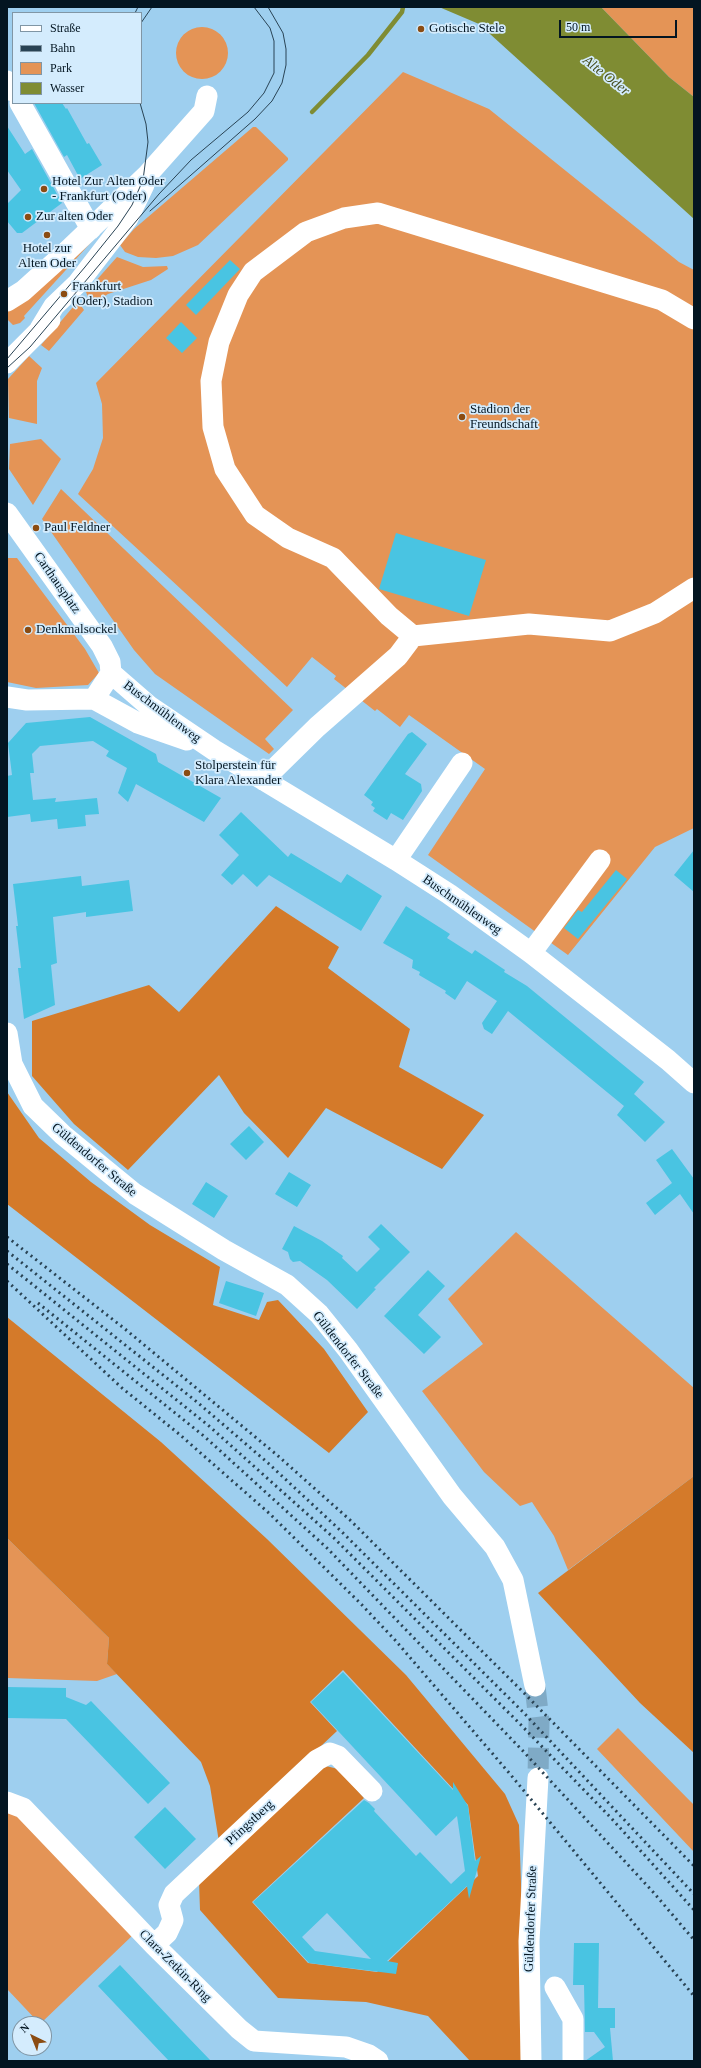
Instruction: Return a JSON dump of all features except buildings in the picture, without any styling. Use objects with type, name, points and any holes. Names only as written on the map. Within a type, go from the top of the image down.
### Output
[{"type":"street","points":[[7,301],[23,291],[91,229],[148,174],[204,111],[207,96]]},
{"type":"street","points":[[21,104],[91,229]]},
{"type":"street","points":[[7,363],[40,329],[54,306],[78,283],[128,218],[137,202],[148,174]]},
{"type":"street","points":[[694,319],[662,300],[378,213],[344,218],[306,232],[253,272],[238,295],[219,342],[211,381],[213,427],[225,468],[255,515],[288,538],[333,558],[389,616],[413,636],[529,624],[610,631],[655,613],[694,588]]},
{"type":"street","name":"Carthausplatz","points":[[8,517],[102,646],[110,662],[111,673]]},
{"type":"street","points":[[263,780],[317,727],[398,656],[413,636]]},
{"type":"street","points":[[7,697],[27,700],[94,698],[111,673]]},
{"type":"street","name":"Buschmühlenweg","points":[[111,673],[149,706],[214,750],[396,860],[449,894],[530,953],[668,1060],[694,1083]]},
{"type":"street","name":"Buschmühlenweg","points":[[94,698],[138,723],[214,750]]},
{"type":"street","points":[[396,860],[462,762]]},
{"type":"street","points":[[530,953],[600,860]]},
{"type":"street","name":"Güldendorfer Straße","points":[[7,1033],[12,1064],[33,1106],[63,1135],[134,1194],[224,1250],[287,1285],[319,1314],[394,1414],[452,1496],[495,1547],[513,1580],[535,1686]]},
{"type":"street","name":"Pfingstberg","points":[[154,1945],[166,1933],[173,1920],[169,1905],[174,1894],[317,1760],[330,1753],[338,1756],[372,1790]]},
{"type":"street","name":"Güldendorfer Straße","points":[[531,2061],[529,1941],[538,1778]]},
{"type":"street","name":"Clara-Zetkin-Ring","points":[[7,1802],[23,1808],[154,1945],[239,2029],[254,2041],[346,2048],[369,2054],[378,2061]]},
{"type":"street","points":[[555,1987],[573,2019],[573,2061]]},
{"type":"green space","points":[[601,7],[694,7],[694,97],[669,77]]},
{"type":"green space","points":[[202,27],[212,29],[220,35],[226,43],[228,53],[226,63],[220,71],[212,77],[202,79],[192,77],[184,71],[178,63],[176,53],[178,43],[184,35],[192,29]]},
{"type":"green space","name":"Stadion der Freundschaft","points":[[403,72],[489,109],[679,262],[694,270],[694,828],[655,847],[568,955],[428,855],[485,769],[409,715],[400,727],[377,709],[375,711],[334,679],[336,676],[312,657],[287,687],[78,494],[93,469],[103,438],[102,404],[96,383]]},
{"type":"green space","points":[[253,127],[256,127],[288,158],[288,160],[198,245],[173,256],[156,258],[138,257],[125,252],[120,245],[134,229]]},
{"type":"green space","points":[[95,238],[24,316],[25,318],[20,323],[13,325],[7,319],[7,312],[17,306]]},
{"type":"green space","points":[[117,257],[143,267],[167,266],[168,269],[151,280],[108,294],[91,305],[86,292]]},
{"type":"green space","points":[[78,301],[84,310],[49,351],[41,345]]},
{"type":"green space","points":[[29,356],[42,368],[37,381],[37,424],[9,418],[8,379]]},
{"type":"green space","points":[[41,439],[61,459],[33,505],[9,469],[10,444]]},
{"type":"green space","points":[[61,489],[293,710],[265,739],[274,749],[269,754],[155,674],[134,650],[42,519]]},
{"type":"green space","points":[[7,558],[17,558],[85,649],[99,673],[88,685],[36,688],[7,682]]},
{"type":"green space","points":[[516,1232],[694,1388],[694,1476],[568,1570],[554,1536],[532,1502],[520,1506],[484,1472],[422,1391],[483,1344],[448,1299]]},
{"type":"green space","points":[[7,1538],[109,1638],[107,1664],[117,1674],[97,1681],[7,1678]]},
{"type":"green space","points":[[618,1728],[694,1805],[694,1852],[597,1749]]},
{"type":"green space","points":[[7,1811],[15,1814],[133,1935],[48,2016],[32,2016],[7,1989]]},
{"type":"shaded area","points":[[276,906],[339,947],[328,968],[410,1029],[399,1067],[484,1115],[442,1169],[326,1108],[288,1158],[244,1113],[219,1075],[128,1170],[74,1124],[32,1076],[32,1021],[149,985],[179,1012]]},
{"type":"shaded area","points":[[7,1092],[39,1138],[91,1182],[150,1225],[220,1267],[213,1305],[259,1320],[267,1302],[278,1300],[324,1349],[368,1412],[329,1453],[7,1204]]},
{"type":"shaded area","points":[[7,1317],[161,1442],[267,1539],[406,1675],[505,1794],[519,1825],[523,1941],[521,2061],[470,2061],[428,2016],[366,2002],[278,1998],[200,1910],[199,1881],[322,1765],[338,1769],[364,1798],[252,1902],[308,1963],[377,1972],[478,1876],[468,1805],[343,1670],[310,1702],[337,1731],[219,1842],[210,1786],[201,1762],[107,1664],[109,1638],[7,1538]]},
{"type":"shaded area","points":[[694,1476],[694,1753],[640,1703],[538,1593]]},
{"type":"water","name":"Alte Oder","points":[[439,7],[601,7],[669,77],[694,97],[694,219],[479,24]]},
{"type":"waterway","points":[[312,112],[368,55],[402,12],[403,7]]},
{"type":"tunnel","points":[[535,1686],[539,1721],[538,1778]]},
{"type":"tram line","points":[[136,12],[138,7]]},
{"type":"tram line","points":[[142,22],[152,7]]},
{"type":"tram line","points":[[7,368],[30,347],[159,194],[191,160],[248,112],[264,93],[274,73],[274,41],[270,28],[254,7]]},
{"type":"tram line","points":[[150,211],[255,119],[272,101],[282,83],[286,65],[286,49],[283,33],[268,7]]},
{"type":"tram line","points":[[7,359],[85,267],[118,226],[132,205],[143,180],[148,142],[146,124],[140,104]]},
{"type":"railway","points":[[7,1237],[125,1329],[277,1455],[350,1520],[523,1692],[694,1866]]},
{"type":"railway","points":[[7,1251],[197,1402],[268,1463],[341,1531],[523,1712],[694,1894]]},
{"type":"railway","points":[[7,1264],[209,1426],[334,1538],[523,1727],[612,1819],[694,1910]]},
{"type":"railway","points":[[7,1281],[122,1388],[179,1434],[270,1514],[361,1604],[395,1640],[510,1774],[694,1996]]},
{"type":"railway","points":[[38,1303],[205,1437],[327,1548],[522,1750],[654,1893],[694,1940]]},
{"type":"place","name":"Gotische Stele","points":[[421,29]]},
{"type":"place","name":"Hotel Zur Alten Oder - Frankfurt (Oder)","points":[[44,189]]},
{"type":"place","name":"Zur alten Oder","points":[[28,217]]},
{"type":"place","name":"Hotel zur Alten Oder","points":[[47,235]]},
{"type":"place","name":"Frankfurt (Oder), Stadion","points":[[64,294]]},
{"type":"place","name":"Stadion der Freundschaft","points":[[462,417]]},
{"type":"place","name":"Paul Feldner","points":[[36,528]]},
{"type":"place","name":"Denkmalsockel","points":[[28,630]]},
{"type":"place","name":"Stolperstein für Klara Alexander","points":[[187,773]]}]
